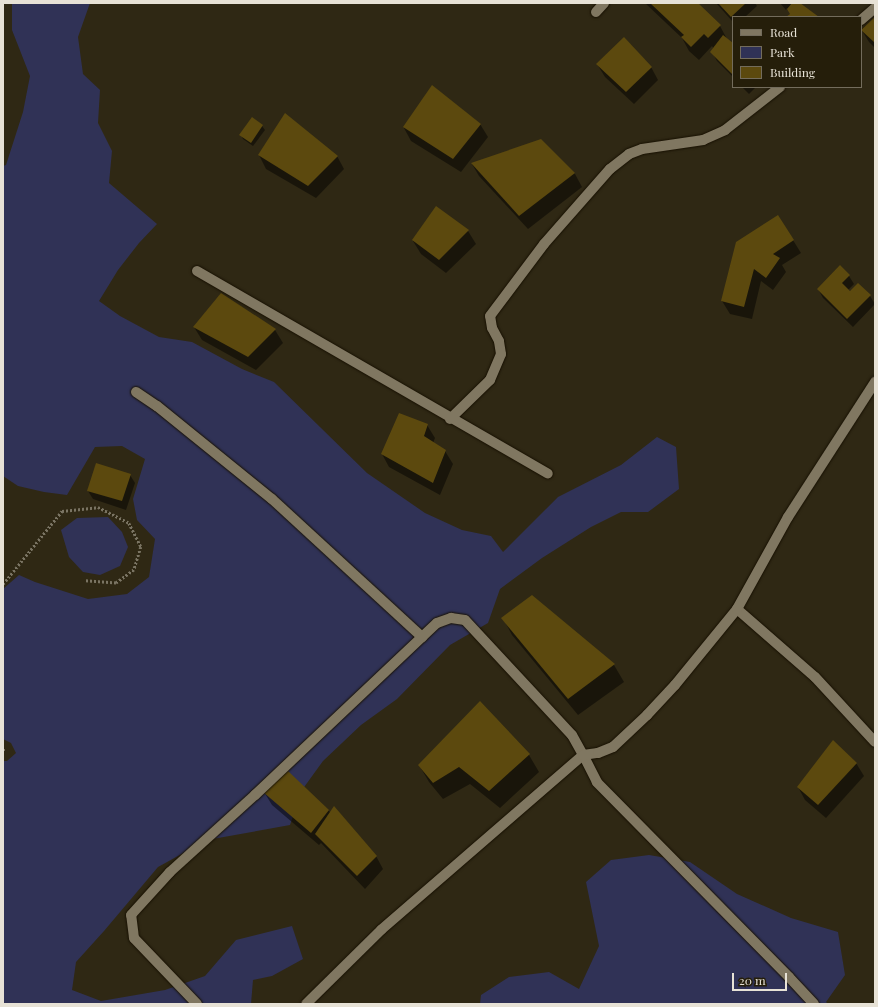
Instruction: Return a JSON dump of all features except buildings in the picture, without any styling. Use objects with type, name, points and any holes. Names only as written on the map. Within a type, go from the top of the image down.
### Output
[{"type":"street","points":[[596,12],[604,3]]},
{"type":"street","points":[[862,19],[875,8]]},
{"type":"street","points":[[450,419],[490,380],[501,354],[499,341],[492,328],[490,316],[544,244],[610,170],[629,154],[642,149],[703,140],[724,130],[779,88]]},
{"type":"street","points":[[197,272],[450,419],[548,474]]},
{"type":"street","points":[[306,1004],[380,930],[583,755],[598,753],[613,747],[647,715],[675,685],[737,609],[788,517],[875,382]]},
{"type":"street","points":[[136,392],[157,406],[272,499],[422,637]]},
{"type":"street","points":[[737,609],[814,677],[875,742]]},
{"type":"street","points":[[197,1004],[134,938],[131,915],[170,872],[261,790],[437,623],[451,618],[465,620],[572,735],[597,782],[784,971],[814,1004]]},
{"type":"path","points":[[3,584],[62,511],[98,506],[129,523],[141,547],[134,570],[116,583],[85,581]]},
{"type":"green space","points":[[12,3],[90,3],[78,37],[83,74],[100,90],[98,123],[112,151],[109,183],[157,224],[139,243],[118,270],[99,301],[120,316],[159,337],[192,342],[242,369],[274,382],[367,473],[425,513],[462,530],[491,536],[503,552],[558,497],[621,465],[657,437],[676,447],[679,489],[648,512],[621,512],[591,527],[542,558],[500,589],[488,623],[450,645],[397,699],[361,725],[323,761],[302,790],[290,825],[207,840],[158,867],[76,962],[72,990],[101,1001],[165,990],[205,976],[236,940],[292,926],[303,959],[272,976],[253,980],[251,1004],[3,1004],[3,761],[7,761],[16,753],[11,743],[3,739],[3,589],[19,575],[35,582],[88,599],[127,594],[149,577],[155,539],[137,520],[133,499],[145,459],[122,446],[95,447],[67,495],[44,492],[18,486],[3,476],[3,166],[6,165],[23,112],[30,76],[12,30]]},
{"type":"green space","points":[[108,517],[122,532],[128,547],[120,566],[100,575],[83,572],[69,557],[61,530],[77,518]]},
{"type":"green space","points":[[649,855],[690,862],[737,894],[791,918],[838,932],[845,975],[826,1002],[828,1004],[480,1004],[481,995],[509,977],[549,972],[579,989],[599,946],[586,882],[611,860]]}]
